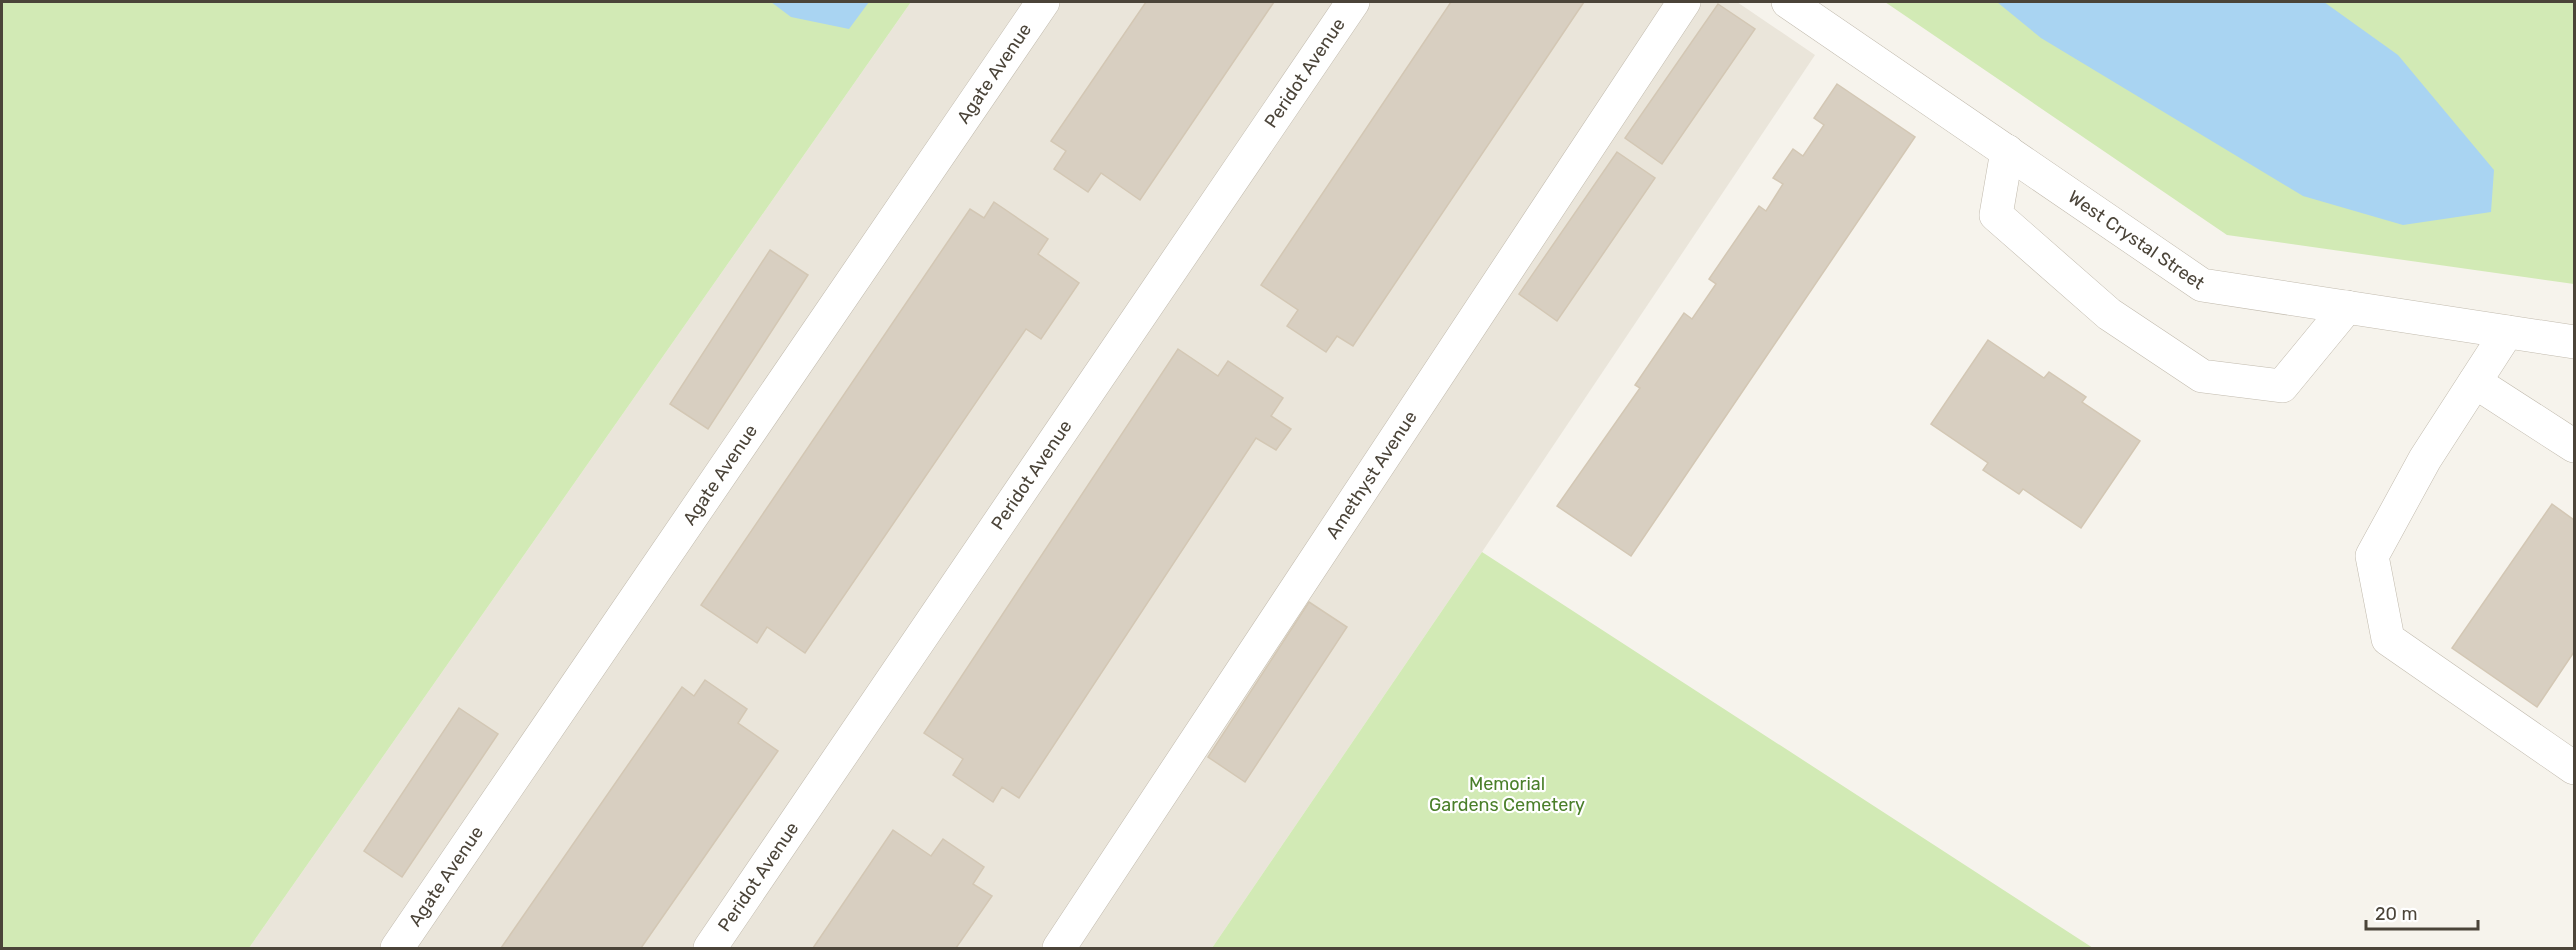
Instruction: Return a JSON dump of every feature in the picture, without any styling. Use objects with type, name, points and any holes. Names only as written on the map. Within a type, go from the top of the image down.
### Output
[{"type":"street","name":"Agate Avenue","points":[[397,948],[1043,2]]},
{"type":"street","name":"Peridot Avenue","points":[[710,948],[1353,2]]},
{"type":"street","name":"Amethyst Avenue","points":[[1059,948],[1684,2]]},
{"type":"street","name":"West Crystal Street","points":[[1788,2],[2202,285],[2574,342]]},
{"type":"street","points":[[2007,151],[1996,215],[2109,314],[2202,376],[2282,386],[2347,307]]},
{"type":"street","points":[[2507,332],[2425,459],[2372,556],[2388,639],[2574,768]]},
{"type":"street","points":[[2475,382],[2574,446]]},
{"type":"shaded area","points":[[911,2],[1737,2],[1815,55],[1482,552],[1212,948],[249,948]]},
{"type":"green space","points":[[2,2],[911,2],[249,948],[2,948]]},
{"type":"green space","points":[[1885,2],[2574,2],[2574,284],[2227,235]]},
{"type":"green space","name":"Memorial Gardens Cemetery","points":[[1482,552],[2093,948],[1212,948]]},
{"type":"water","points":[[771,2],[869,2],[849,29],[791,17]]},
{"type":"water","points":[[1997,2],[2324,2],[2398,55],[2494,170],[2491,212],[2403,225],[2303,196],[2041,38]]},
{"type":"building","points":[[1146,2],[1274,2],[1140,200],[1101,173],[1088,192],[1054,169],[1066,151],[1051,141]]},
{"type":"building","points":[[1451,2],[1584,2],[1353,346],[1337,336],[1326,352],[1287,326],[1298,310],[1261,285]]},
{"type":"building","points":[[1718,4],[1755,29],[1662,164],[1625,138]]},
{"type":"building","points":[[1837,84],[1915,137],[1631,556],[1557,506],[1640,388],[1635,385],[1684,313],[1692,319],[1716,284],[1709,279],[1759,206],[1766,211],[1783,184],[1773,178],[1793,149],[1803,156],[1824,125],[1814,118]]},
{"type":"building","points":[[1617,152],[1655,178],[1557,321],[1519,294]]},
{"type":"building","points":[[994,202],[1048,239],[1038,254],[1079,283],[1041,339],[1026,329],[805,653],[767,627],[757,643],[701,605],[970,209],[984,218]]},
{"type":"building","points":[[770,250],[808,275],[708,429],[670,404]]},
{"type":"building","points":[[1988,340],[2044,378],[2049,372],[2086,397],[2082,402],[2140,441],[2081,528],[2023,489],[2019,494],[1983,470],[1988,463],[1931,424]]},
{"type":"building","points":[[1178,349],[1218,376],[1228,361],[1283,398],[1271,416],[1291,429],[1276,450],[1256,438],[1019,798],[1002,787],[993,802],[953,775],[963,759],[924,733]]},
{"type":"building","points":[[2552,504],[2574,520],[2574,652],[2537,707],[2452,648]]},
{"type":"building","points":[[1309,602],[1347,627],[1245,782],[1208,757]]},
{"type":"building","points":[[705,680],[747,709],[738,723],[778,751],[641,948],[501,948],[682,687],[694,696]]},
{"type":"building","points":[[459,708],[498,734],[402,877],[364,851]]},
{"type":"building","points":[[893,830],[931,856],[943,839],[984,867],[973,884],[992,896],[956,948],[813,948]]}]
